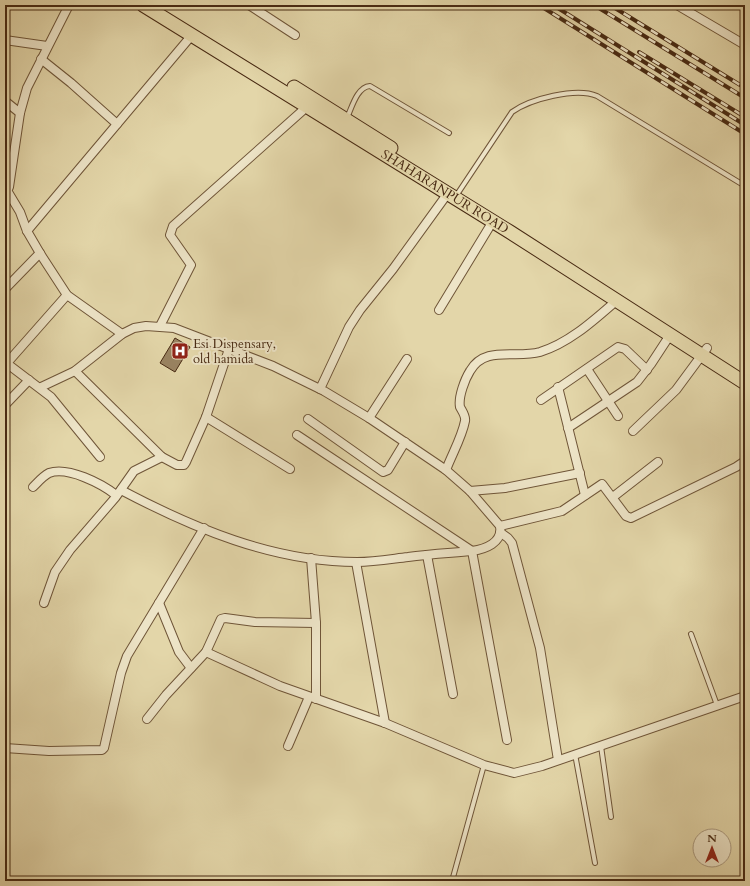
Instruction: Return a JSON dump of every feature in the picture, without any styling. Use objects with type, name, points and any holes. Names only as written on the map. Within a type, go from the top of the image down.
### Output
[{"type":"main road","name":"SHAHARANPUR ROAD","points":[[143,5],[311,104],[346,120],[493,221],[616,301],[670,335],[745,373]]},
{"type":"main road","name":"SHAHARANPUR ROAD","points":[[159,5],[311,104],[705,352],[745,384]]},
{"type":"street","points":[[70,5],[47,46],[27,88],[20,113],[7,189],[40,253],[67,295],[122,334]]},
{"type":"street","points":[[249,5],[295,34]]},
{"type":"street","points":[[677,5],[688,8],[745,45]]},
{"type":"street","points":[[28,231],[192,35]]},
{"type":"street","points":[[5,40],[47,46]]},
{"type":"street","points":[[41,59],[72,83],[117,124]]},
{"type":"street","points":[[5,101],[20,113]]},
{"type":"street","points":[[160,326],[191,265],[170,235],[173,226],[311,104]]},
{"type":"street","points":[[320,389],[349,327],[360,310],[454,194]]},
{"type":"street","points":[[439,310],[493,221]]},
{"type":"street","points":[[5,289],[40,253]]},
{"type":"street","points":[[67,295],[6,363],[51,397],[100,457]]},
{"type":"street","points":[[446,470],[465,421],[460,404],[462,394],[470,371],[477,362],[486,356],[534,353],[546,349],[584,328],[616,301]]},
{"type":"street","points":[[41,388],[76,371],[122,334],[134,328],[160,326],[180,330],[273,366],[320,389],[369,418],[446,470],[470,492],[512,543],[540,648],[558,760]]},
{"type":"street","points":[[568,428],[637,382],[647,370],[670,335]]},
{"type":"street","points":[[541,400],[620,347],[647,370]]},
{"type":"street","points":[[76,371],[162,457],[177,465],[184,465],[206,417],[229,349]]},
{"type":"street","points":[[633,431],[676,390],[705,352]]},
{"type":"street","points":[[369,418],[407,359]]},
{"type":"street","points":[[587,369],[618,416]]},
{"type":"street","points":[[5,405],[29,380]]},
{"type":"street","points":[[558,388],[585,495]]},
{"type":"street","points":[[206,417],[290,470]]},
{"type":"street","points":[[308,419],[383,472],[388,470],[405,442]]},
{"type":"street","points":[[297,435],[472,551],[507,740]]},
{"type":"street","points":[[44,603],[55,572],[70,550],[118,493],[134,470],[162,457]]},
{"type":"street","points":[[500,530],[553,515],[572,505],[602,484],[626,516],[631,518],[736,467],[745,460]]},
{"type":"street","points":[[612,497],[658,462]]},
{"type":"street","points":[[32,487],[50,473],[61,472],[98,482],[118,493],[264,551],[311,558],[356,562],[482,550],[496,541],[500,530]]},
{"type":"street","points":[[470,492],[505,488],[580,473]]},
{"type":"street","points":[[5,748],[49,751],[103,750],[106,745],[123,666],[127,656],[204,528]]},
{"type":"street","points":[[427,555],[453,694]]},
{"type":"street","points":[[288,746],[313,698],[316,623],[311,558]]},
{"type":"street","points":[[356,562],[385,723]]},
{"type":"street","points":[[159,603],[179,652],[191,668]]},
{"type":"street","points":[[147,719],[166,695],[206,652],[219,620],[223,618],[255,622],[316,623]]},
{"type":"street","points":[[206,652],[280,686],[385,723],[484,766],[514,774],[526,772],[745,696]]},
{"type":"lane","points":[[346,120],[360,91],[364,87],[370,86],[449,133]]},
{"type":"lane","points":[[454,194],[512,112],[525,104],[566,94],[584,92],[597,96],[745,186]]},
{"type":"lane","points":[[691,634],[717,705]]},
{"type":"lane","points":[[601,745],[611,817]]},
{"type":"lane","points":[[575,754],[594,863]]},
{"type":"lane","points":[[452,881],[484,766]]},
{"type":"building","points":[[175,338],[190,347],[175,372],[160,363]]},
{"type":"railway","points":[[539,5],[745,134]]},
{"type":"railway","points":[[553,5],[745,125]]},
{"type":"railway","points":[[594,5],[745,98]]},
{"type":"railway","points":[[610,5],[745,88]]},
{"type":"railway","points":[[639,52],[745,117]]},
{"type":"place","name":"Esi Dispensary, old hamida","points":[[180,351]]}]
